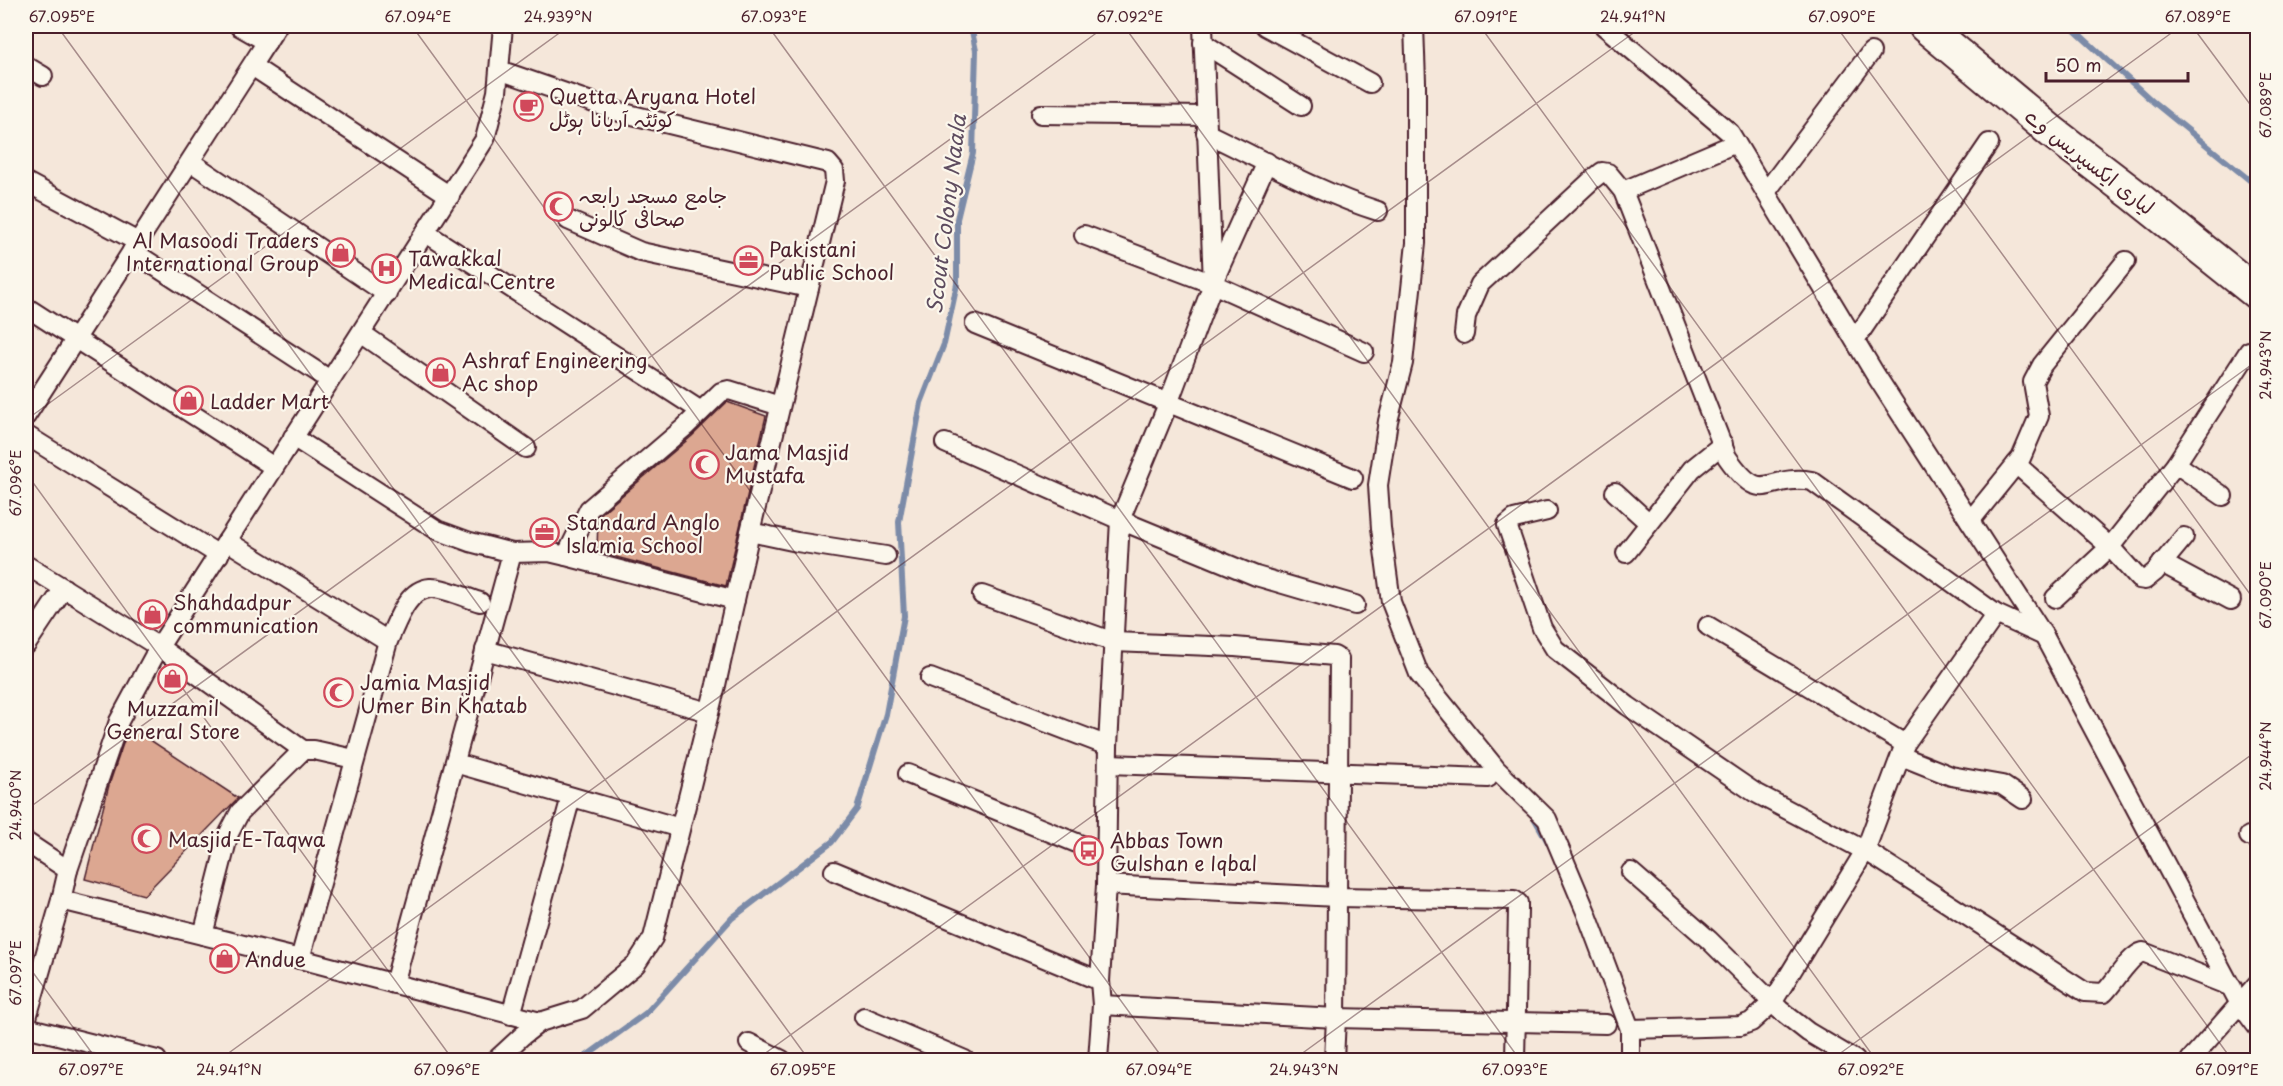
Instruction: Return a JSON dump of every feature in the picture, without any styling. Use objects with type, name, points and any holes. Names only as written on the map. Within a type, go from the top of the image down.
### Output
[{"type":"highway","name":"لیاری ایکسپریس وے","points":[[1925,26],[2052,132],[2258,294]]},
{"type":"street","points":[[238,26],[267,42]]},
{"type":"street","points":[[26,416],[277,26]]},
{"type":"street","points":[[26,1021],[31,976],[62,900],[68,870],[119,721],[159,647],[485,139],[497,92],[503,26]]},
{"type":"street","points":[[1265,26],[1370,83]]},
{"type":"street","points":[[1414,26],[1416,243],[1403,363],[1388,421],[1378,485],[1391,602],[1419,674],[1496,769],[1547,819],[1586,912],[1630,1029],[1630,1060]]},
{"type":"street","points":[[1604,26],[1730,133],[1855,340],[2044,636],[2240,1004],[2258,1028]]},
{"type":"street","points":[[1203,34],[1301,106]]},
{"type":"street","points":[[1203,34],[1213,284]]},
{"type":"street","points":[[1766,192],[1871,52]]},
{"type":"street","points":[[26,66],[43,76]]},
{"type":"street","points":[[252,66],[450,196]]},
{"type":"street","points":[[495,1060],[540,1022],[582,1009],[636,964],[653,938],[835,181],[834,170],[828,163],[620,112],[499,70]]},
{"type":"street","points":[[1041,114],[1206,125],[1267,162],[1324,191],[1378,211]]},
{"type":"street","points":[[1623,191],[1736,143]]},
{"type":"street","points":[[1855,340],[1989,143]]},
{"type":"street","points":[[190,162],[387,294]]},
{"type":"street","points":[[1098,1060],[1120,520],[1168,404],[1213,284],[1267,162]]},
{"type":"street","points":[[1464,334],[1466,316],[1480,285],[1592,180],[1602,172],[1608,173],[1623,191],[1727,457],[1739,474],[1758,487],[1798,478],[1812,481],[1996,614],[2044,636]]},
{"type":"street","points":[[26,183],[135,247],[330,380]]},
{"type":"street","points":[[568,220],[641,252],[809,288]]},
{"type":"street","points":[[426,233],[701,411]]},
{"type":"street","points":[[1084,235],[1213,284],[1364,351]]},
{"type":"street","points":[[1970,521],[2021,458],[2039,416],[2034,382],[2042,365],[2126,261]]},
{"type":"street","points":[[26,308],[274,467]]},
{"type":"street","points":[[975,324],[1353,478]]},
{"type":"street","points":[[362,333],[526,448]]},
{"type":"street","points":[[2055,598],[2110,547],[2176,464],[2249,351]]},
{"type":"street","points":[[566,556],[589,509],[677,434],[721,392],[729,390],[780,406]]},
{"type":"street","points":[[26,435],[388,642]]},
{"type":"street","points":[[293,437],[437,530],[512,553],[549,552],[735,600]]},
{"type":"street","points":[[945,443],[1120,520],[1256,576],[1354,605]]},
{"type":"street","points":[[1626,553],[1692,468],[1722,444]]},
{"type":"street","points":[[2016,464],[2110,547],[2139,579],[2145,580],[2184,537]]},
{"type":"street","points":[[2176,464],[2223,496]]},
{"type":"street","points":[[1615,492],[1650,523]]},
{"type":"street","points":[[1547,511],[1514,519],[1507,525],[1542,628],[1555,649],[1628,706],[1754,792],[1865,851],[2085,992],[2104,993],[2136,954],[2143,952],[2232,987]]},
{"type":"street","points":[[750,532],[886,556]]},
{"type":"street","points":[[394,984],[512,553]]},
{"type":"street","points":[[2162,563],[2231,600]]},
{"type":"street","points":[[26,565],[159,647],[303,750],[314,750],[354,759]]},
{"type":"street","points":[[26,645],[64,588]]},
{"type":"street","points":[[300,959],[388,642],[408,600],[421,590],[431,588],[480,602]]},
{"type":"street","points":[[982,595],[1114,642],[1235,647],[1339,658],[1334,1060]]},
{"type":"street","points":[[1630,1029],[1740,1026],[1751,1022],[1772,1003],[1865,851],[1903,750],[1996,614]]},
{"type":"street","points":[[1708,626],[1903,750],[1951,776],[2002,785],[2023,799]]},
{"type":"street","points":[[485,650],[709,712]]},
{"type":"street","points":[[930,678],[1109,755],[1338,772],[1488,778]]},
{"type":"street","points":[[202,935],[229,833],[240,812],[303,750]]},
{"type":"street","points":[[455,763],[680,828]]},
{"type":"street","points":[[908,774],[1106,855]]},
{"type":"street","points":[[511,1015],[571,796]]},
{"type":"street","points":[[26,842],[68,870]]},
{"type":"street","points":[[834,871],[1100,981]]},
{"type":"street","points":[[1631,872],[1708,940],[1772,1003],[1808,1032],[1855,1060]]},
{"type":"street","points":[[1106,885],[1337,897],[1514,900],[1518,903],[1515,1060]]},
{"type":"street","points":[[62,900],[540,1022]]},
{"type":"street","points":[[2190,1060],[2258,983]]},
{"type":"street","points":[[1102,1005],[1336,1018],[1606,1024]]},
{"type":"street","points":[[864,1017],[965,1060]]},
{"type":"street","points":[[26,1027],[157,1060]]},
{"type":"street","points":[[749,1043],[782,1060]]},
{"type":"building","name":"Jama Masjid Mustafa","points":[[727,402],[766,416],[726,586],[597,552],[598,516],[692,436]]},
{"type":"building","name":"Masjid-E-Taqwa","points":[[129,726],[238,798],[144,895],[85,879],[109,785]]},
{"type":"waterway","name":"Scout Colony Naala","points":[[581,1060],[646,1013],[732,918],[832,842],[857,809],[886,714],[904,616],[899,522],[921,403],[944,344],[957,284],[957,219],[973,153],[976,51],[971,26]]},
{"type":"waterway","points":[[2070,26],[2151,100],[2258,187]]},
{"type":"waterway","points":[[1532,814],[1549,844]]},
{"type":"place","name":"Quetta Aryana Hotel کوئٹہ آریانا ہوٹل","points":[[528,107]]},
{"type":"place","name":"جامع مسجد رابعہ صحافی کالونی","points":[[558,206]]},
{"type":"place","name":"Al Masoodi Traders International Group","points":[[340,252]]},
{"type":"place","name":"Pakistani Public School","points":[[748,260]]},
{"type":"place","name":"Tawakkal Medical Centre","points":[[387,269]]},
{"type":"place","name":"Ashraf Engineering Ac shop","points":[[441,372]]},
{"type":"place","name":"Ladder Mart","points":[[189,401]]},
{"type":"place","name":"Jama Masjid Mustafa","points":[[704,464]]},
{"type":"place","name":"Standard Anglo Islamia School","points":[[545,533]]},
{"type":"place","name":"Shahdadpur communication","points":[[152,614]]},
{"type":"place","name":"Muzzamil General Store","points":[[173,678]]},
{"type":"place","name":"Jamia Masjid Umer Bin Khatab","points":[[339,693]]},
{"type":"place","name":"Masjid-E-Taqwa","points":[[147,839]]},
{"type":"place","name":"Abbas Town Gulshan e Iqbal","points":[[1089,851]]},
{"type":"place","name":"Andue","points":[[224,959]]}]
